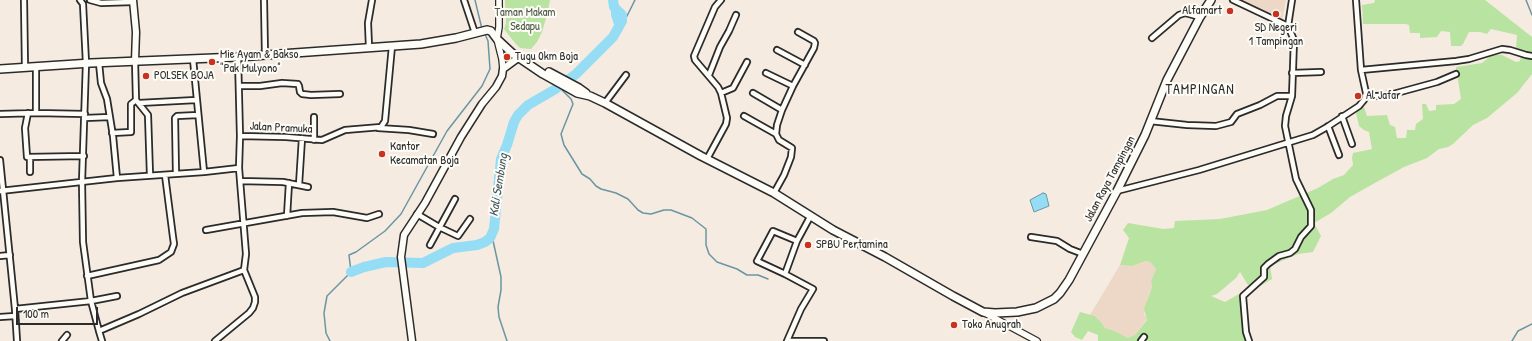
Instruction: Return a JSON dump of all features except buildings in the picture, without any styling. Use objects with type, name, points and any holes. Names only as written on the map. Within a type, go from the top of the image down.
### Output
[{"type":"main road","points":[[133,1],[136,32],[135,61]]},
{"type":"main road","name":"Jalan Raya Tampingan","points":[[983,312],[1017,312],[1036,308],[1046,304],[1060,293],[1117,191],[1145,135],[1167,80],[1209,1]]},
{"type":"main road","points":[[0,69],[99,62],[238,57],[369,48],[440,41],[487,30],[491,31],[497,39],[518,58],[774,193],[810,217],[983,312]]},
{"type":"main road","points":[[412,341],[401,257],[404,235],[461,137],[482,104],[496,87],[502,76],[503,69],[518,58]]},
{"type":"street","points":[[24,0],[25,67]]},
{"type":"street","points":[[80,0],[83,4],[86,63],[82,182],[83,242],[91,301],[102,341]]},
{"type":"street","points":[[90,0],[100,3],[133,1]]},
{"type":"street","points":[[264,0],[265,55]]},
{"type":"street","points":[[369,48],[368,23],[372,0]]},
{"type":"street","points":[[464,0],[475,32]]},
{"type":"street","points":[[498,0],[499,28],[497,39],[503,69]]},
{"type":"street","points":[[1234,0],[1288,26]]},
{"type":"street","points":[[1249,341],[1246,332],[1243,296],[1264,277],[1264,268],[1268,264],[1279,256],[1290,253],[1295,249],[1301,237],[1311,226],[1311,210],[1296,178],[1288,143],[1285,121],[1292,96],[1294,40],[1288,26],[1292,1],[1298,0]]},
{"type":"street","points":[[1117,191],[1199,170],[1313,135],[1359,106],[1364,100],[1366,93],[1361,70],[1356,0]]},
{"type":"street","points":[[707,159],[726,124],[727,118],[721,93],[709,75],[695,60],[694,56],[700,39],[718,1]]},
{"type":"street","points":[[1152,38],[1179,15],[1185,13],[1200,17]]},
{"type":"street","points":[[709,75],[720,47],[736,14]]},
{"type":"street","points":[[776,134],[782,110],[793,86],[814,48],[814,41],[798,32]]},
{"type":"street","points":[[378,128],[381,127],[385,121],[392,46]]},
{"type":"street","points":[[1361,70],[1463,60],[1502,49],[1532,56]]},
{"type":"street","points":[[777,50],[805,65]]},
{"type":"street","points":[[215,341],[249,313],[255,302],[255,297],[244,270],[246,254],[238,168],[240,136],[238,57]]},
{"type":"street","points":[[193,59],[204,172]]},
{"type":"street","points":[[135,61],[137,102],[148,115],[150,175]]},
{"type":"street","points":[[99,62],[101,83],[107,99],[110,117],[117,178]]},
{"type":"street","points":[[721,93],[733,88],[747,62]]},
{"type":"street","points":[[36,67],[36,113]]},
{"type":"street","points":[[1292,73],[1321,72]]},
{"type":"street","points":[[766,73],[793,86]]},
{"type":"street","points":[[1366,96],[1393,94],[1437,82],[1456,74]]},
{"type":"street","points":[[605,103],[626,75]]},
{"type":"street","points":[[239,86],[260,86],[282,83],[299,85],[300,92],[302,94],[340,94]]},
{"type":"street","points":[[753,93],[782,110]]},
{"type":"street","points":[[1150,121],[1216,126],[1231,122],[1237,114],[1260,105],[1273,97],[1292,96]]},
{"type":"street","points":[[112,133],[131,132],[131,104],[137,102],[196,100]]},
{"type":"street","points":[[28,113],[25,128],[26,155],[30,158],[30,172]]},
{"type":"street","points":[[0,114],[36,113],[110,117]]},
{"type":"street","points":[[176,174],[175,118],[177,116],[198,114]]},
{"type":"street","points":[[744,116],[776,134],[783,144],[792,148],[791,157],[784,175],[774,193]]},
{"type":"street","points":[[1342,116],[1352,144]]},
{"type":"street","points":[[314,117],[314,140]]},
{"type":"street","points":[[1328,126],[1338,155]]},
{"type":"street","name":"Jalan Pramuka","points":[[240,136],[302,138],[314,140],[330,138],[345,130],[366,127],[409,130],[433,134]]},
{"type":"street","points":[[299,185],[302,138]]},
{"type":"street","points":[[30,158],[84,156]]},
{"type":"street","points":[[0,160],[17,341]]},
{"type":"street","points":[[2,191],[117,178],[238,168]]},
{"type":"street","points":[[87,276],[159,260],[171,252],[174,244],[164,175]]},
{"type":"street","points":[[240,181],[289,183],[308,187]]},
{"type":"street","points":[[286,216],[289,183]]},
{"type":"street","points":[[430,245],[455,199]]},
{"type":"street","points":[[206,230],[242,223],[325,211],[370,218],[379,214]]},
{"type":"street","points":[[417,214],[458,236],[470,219]]},
{"type":"street","points":[[785,274],[797,241],[810,217]]},
{"type":"street","points":[[786,341],[801,309],[813,289],[757,261],[773,231],[797,241]]},
{"type":"street","points":[[1031,237],[1057,241],[1070,249],[1083,254]]},
{"type":"street","points":[[0,256],[10,255]]},
{"type":"street","points":[[99,331],[182,293],[244,270]]},
{"type":"street","points":[[15,309],[91,301],[117,296]]},
{"type":"street","points":[[983,312],[1037,341]]},
{"type":"street","points":[[0,317],[15,316]]},
{"type":"street","points":[[62,341],[67,335]]},
{"type":"street","points":[[790,341],[824,341]]},
{"type":"shaded area","name":"SD Negeri 1 Tampingan","points":[[1238,0],[1286,0],[1282,21],[1256,8]]},
{"type":"shaded area","points":[[1146,261],[1150,262],[1156,269],[1151,281],[1152,287],[1144,314],[1147,319],[1135,335],[1128,338],[1115,331],[1105,328],[1095,316],[1090,315],[1120,265],[1132,266]]},
{"type":"green space","name":"Taman Makam Sedapu","points":[[505,0],[550,0],[542,32],[537,42],[531,49],[520,48],[504,29],[506,23]]},
{"type":"green space","points":[[1375,0],[1485,0],[1532,37],[1532,74],[1517,93],[1487,118],[1473,125],[1453,144],[1439,149],[1427,158],[1404,167],[1350,197],[1331,213],[1314,223],[1321,236],[1313,252],[1298,254],[1270,266],[1272,279],[1255,289],[1248,285],[1240,272],[1236,278],[1217,294],[1211,296],[1225,302],[1239,294],[1246,341],[1098,341],[1098,335],[1088,331],[1082,340],[1075,337],[1071,332],[1080,312],[1095,316],[1105,328],[1115,331],[1128,338],[1135,335],[1147,320],[1144,309],[1152,287],[1151,281],[1156,269],[1150,262],[1146,261],[1132,266],[1120,265],[1129,238],[1123,230],[1128,223],[1163,229],[1174,228],[1175,221],[1220,219],[1267,210],[1344,175],[1353,165],[1353,153],[1372,149],[1369,132],[1359,126],[1356,113],[1362,107],[1364,107],[1367,116],[1387,115],[1390,125],[1395,127],[1397,138],[1406,138],[1407,130],[1415,130],[1416,124],[1423,119],[1422,104],[1426,104],[1429,111],[1436,110],[1436,105],[1454,104],[1461,99],[1456,67],[1482,63],[1493,54],[1502,55],[1516,62],[1520,61],[1521,54],[1516,49],[1517,35],[1491,29],[1487,34],[1480,32],[1469,32],[1461,46],[1451,46],[1450,32],[1441,31],[1437,37],[1420,38],[1420,33],[1410,33],[1409,25],[1406,24],[1363,24],[1362,5],[1374,3]]},
{"type":"water","points":[[1043,193],[1046,194],[1049,206],[1034,212],[1030,200]]},
{"type":"waterway","points":[[475,0],[482,29]]},
{"type":"waterway","name":"Kali Sembung","points":[[351,272],[364,267],[386,262],[423,263],[453,248],[477,245],[490,238],[494,229],[501,159],[514,122],[518,115],[528,105],[554,90],[576,74],[613,37],[622,21],[622,15],[614,7],[613,0]]},
{"type":"waterway","points":[[622,21],[625,20],[635,0]]},
{"type":"waterway","points":[[1526,0],[1532,15]]},
{"type":"waterway","name":"Kali Sembung","points":[[614,7],[614,15],[618,27]]},
{"type":"waterway","points":[[330,341],[326,333],[324,313],[327,296],[351,272],[349,255],[356,252],[385,231],[401,214],[447,131],[482,86],[490,69],[488,41],[484,32]]},
{"type":"waterway","points":[[559,87],[571,99],[573,104],[561,134],[564,145],[582,174],[601,189],[616,193],[628,199],[638,210],[643,213],[651,214],[664,210],[671,210],[692,218],[706,229],[706,245],[709,254],[717,262],[737,269],[747,275],[758,275],[768,279]]},
{"type":"waterway","name":"Kali Sembung","points":[[492,236],[501,277],[501,290],[498,307],[499,317],[507,341]]},
{"type":"waterway","points":[[1512,341],[1518,331],[1532,324]]},
{"type":"place","name":"Alfamart","points":[[1230,11]]},
{"type":"place","name":"SD Negeri 1 Tampingan","points":[[1276,14]]},
{"type":"place","name":"Tugu 0km Boja","points":[[507,57]]},
{"type":"place","name":"Mie Ayam & Bakso \"Pak Mulyono\"","points":[[212,62]]},
{"type":"place","name":"POLSEK BOJA","points":[[146,76]]},
{"type":"place","name":"Al Jafar","points":[[1358,96]]},
{"type":"place","name":"Kantor Kecamatan Boja","points":[[382,154]]},
{"type":"place","name":"SPBU Pertamina","points":[[808,245]]},
{"type":"place","name":"Toko Anugrah","points":[[954,325]]},
{"type":"district","name":"TAMPINGAN","points":[[1200,90]]}]
